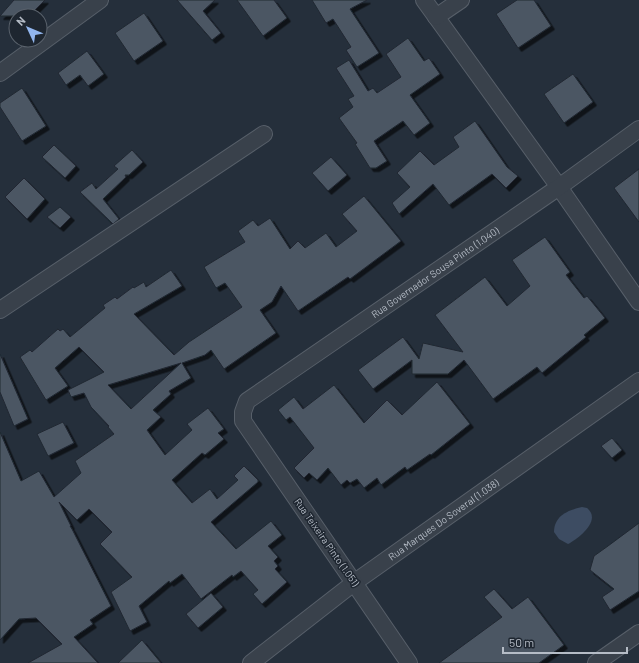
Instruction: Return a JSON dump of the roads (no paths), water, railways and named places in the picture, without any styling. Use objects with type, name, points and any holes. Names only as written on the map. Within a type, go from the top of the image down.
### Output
[{"type":"street","points":[[0,73],[100,0]]},
{"type":"street","points":[[424,0],[559,187],[639,302]]},
{"type":"street","points":[[436,17],[461,0]]},
{"type":"street","name":"Rua Governador Sousa Pinto (1.040)","points":[[243,421],[243,412],[247,401],[559,187],[639,129]]},
{"type":"street","points":[[0,310],[264,134]]},
{"type":"street","name":"Rua Marques Do Soveral (1.038)","points":[[251,663],[355,582],[639,381]]},
{"type":"street","name":"Rua Teixeira Pinto (1.051)","points":[[243,421],[355,582],[409,663]]},
{"type":"street","points":[[596,663],[639,634]]},
{"type":"water","points":[[582,507],[587,508],[591,513],[592,518],[583,533],[568,544],[559,539],[554,532],[556,522],[567,512]]}]
